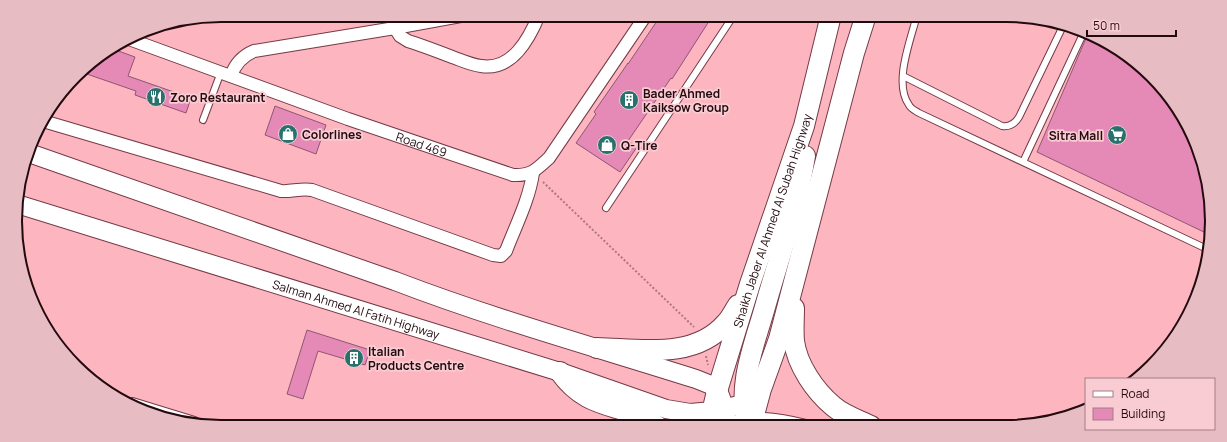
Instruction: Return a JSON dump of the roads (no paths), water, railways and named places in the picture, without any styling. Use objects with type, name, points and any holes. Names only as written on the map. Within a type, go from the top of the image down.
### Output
[{"type":"main road","name":"Shaikh Jaber Al Ahmed Al Subah Highway","points":[[717,412],[750,284],[804,126],[829,22]]},
{"type":"main road","points":[[748,419],[761,389],[779,339],[854,54],[864,22]]},
{"type":"main road","points":[[748,419],[745,380],[746,370],[788,228],[803,170],[805,155],[804,126]]},
{"type":"main road","points":[[597,348],[674,350],[694,345],[712,336],[727,322],[750,284]]},
{"type":"main road","points":[[793,284],[794,342],[799,361],[806,374],[833,407],[857,420]]},
{"type":"main road","points":[[560,372],[571,386],[586,397],[648,420]]},
{"type":"street","points":[[226,74],[242,58],[254,51],[428,22]]},
{"type":"street","points":[[395,28],[400,36],[408,40],[474,65],[488,67],[502,64],[514,56],[535,22]]},
{"type":"street","points":[[48,123],[281,191],[303,189],[312,190],[493,255],[501,256],[506,251],[523,210],[531,188],[533,173],[549,158],[641,22]]},
{"type":"street","name":"Road 469","points":[[138,40],[348,119],[513,175],[522,176],[533,173]]},
{"type":"street","points":[[34,155],[380,276],[461,306],[597,348],[717,412]]},
{"type":"street","name":"Salman Ahmed Al Fatih Highway","points":[[22,206],[560,372],[666,409],[690,413],[717,412],[748,419]]},
{"type":"street","points":[[748,419],[765,420]]},
{"type":"lane","points":[[606,208],[729,22]]},
{"type":"lane","points":[[915,22],[904,66],[903,76],[904,94],[910,106],[919,113],[1203,247]]},
{"type":"lane","points":[[903,76],[1002,126],[1010,126],[1017,121],[1061,30]]},
{"type":"lane","points":[[1023,162],[1082,37]]},
{"type":"lane","points":[[203,120],[226,74]]},
{"type":"place","name":"Zoro Restaurant","points":[[156,97]]},
{"type":"place","name":"Bader Ahmed Kaiksow Group","points":[[629,100]]},
{"type":"place","name":"Colorlines","points":[[288,134]]},
{"type":"place","name":"Sitra Mall","points":[[1117,135]]},
{"type":"place","name":"Q-Tire","points":[[607,145]]},
{"type":"place","name":"Italian Products Centre","points":[[354,358]]}]
